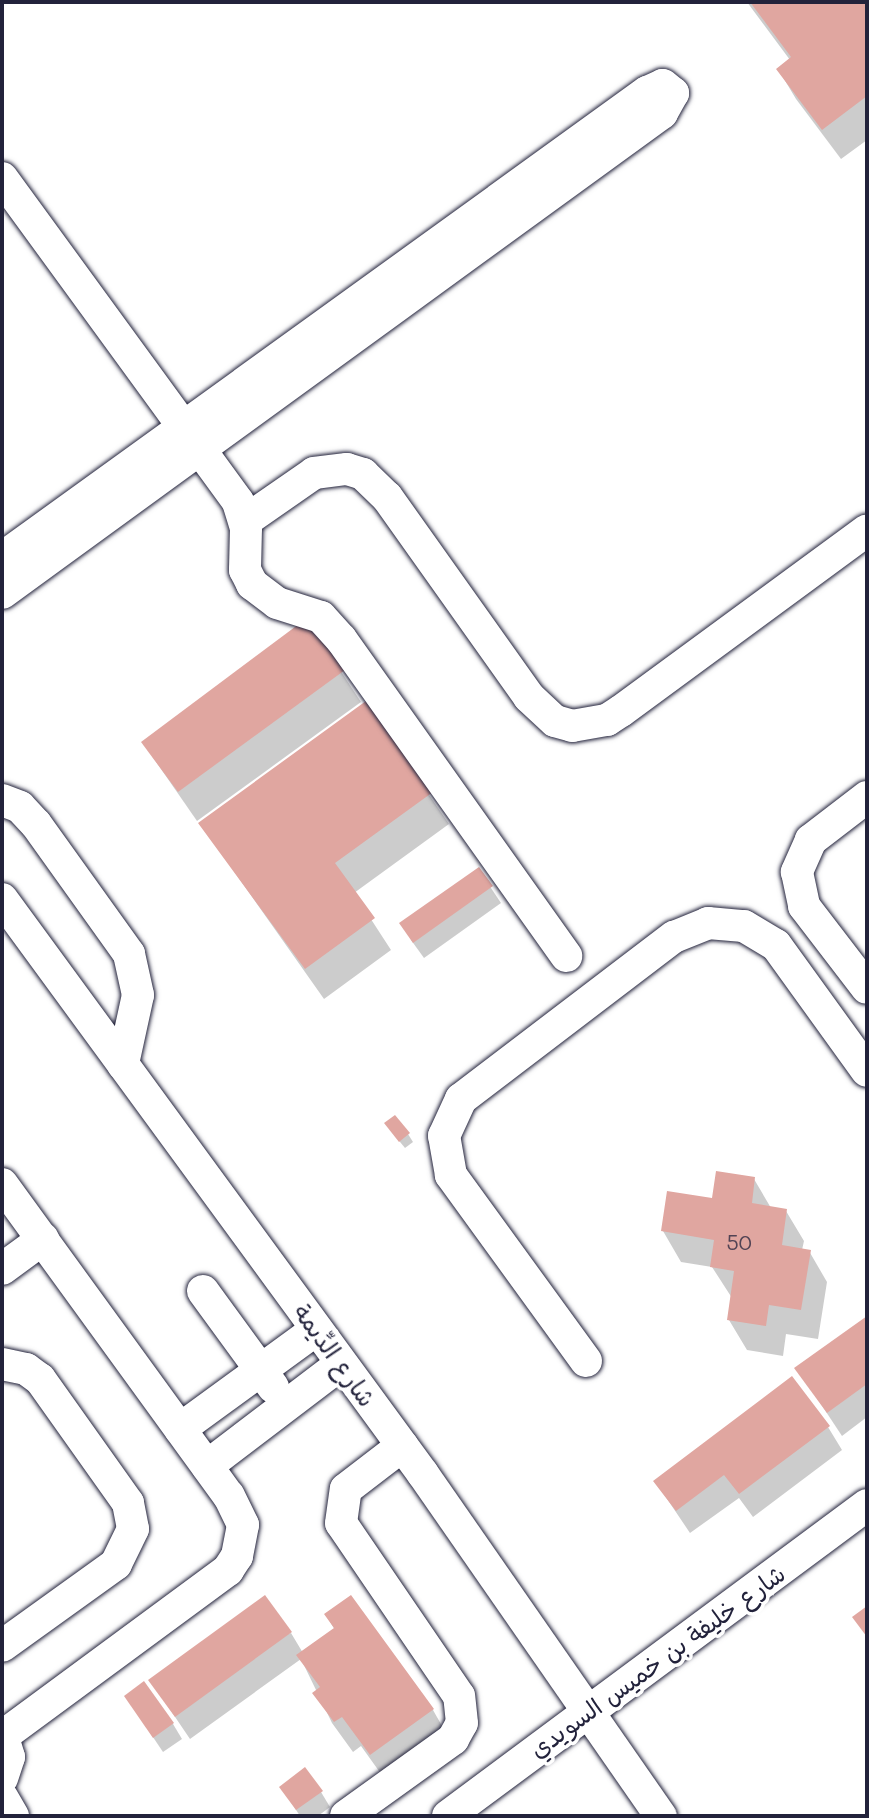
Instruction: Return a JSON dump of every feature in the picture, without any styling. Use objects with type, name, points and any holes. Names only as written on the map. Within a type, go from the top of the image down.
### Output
[{"type":"street","points":[[2,558],[191,437],[662,113],[673,93],[663,85],[647,92],[191,437],[2,593]]},
{"type":"street","points":[[2,178],[238,502],[244,521],[245,570],[252,584],[277,603],[321,617],[341,639],[566,956]]},
{"type":"street","points":[[244,521],[314,473],[347,469],[363,474],[387,497],[535,704],[555,721],[572,726],[607,720],[621,711],[867,530]]},
{"type":"street","points":[[867,797],[811,840],[797,872],[803,906],[867,988]]},
{"type":"street","points":[[2,800],[20,807],[36,824],[129,954],[138,995],[124,1064]]},
{"type":"street","name":"شارع الدِّيمة","points":[[2,899],[401,1446],[661,1816]]},
{"type":"street","points":[[586,1361],[451,1175],[444,1136],[461,1100],[674,937],[708,923],[744,926],[776,946],[867,1071]]},
{"type":"street","points":[[2,1184],[208,1466],[238,1510],[243,1525],[237,1556],[228,1570],[3,1735],[9,1757],[2,1778]]},
{"type":"street","points":[[2,1269],[43,1239]]},
{"type":"street","points":[[203,1291],[286,1406]]},
{"type":"street","points":[[180,1429],[316,1330]]},
{"type":"street","points":[[2,1364],[26,1369],[40,1379],[128,1503],[133,1529],[116,1564],[2,1646]]},
{"type":"street","points":[[208,1466],[341,1364]]},
{"type":"street","points":[[346,1816],[445,1745],[462,1723],[459,1696],[341,1523],[346,1489],[401,1446]]},
{"type":"street","name":"شارع خليفة بن خميس السويدي","points":[[448,1816],[867,1506]]},
{"type":"street","points":[[2,1797],[13,1816]]},
{"type":"building","points":[[750,2],[867,2],[867,96],[822,130],[776,69],[791,57]]},
{"type":"building","points":[[307,618],[345,670],[178,792],[141,742]]},
{"type":"building","points":[[366,701],[433,792],[335,863],[375,918],[305,969],[198,823]]},
{"type":"building","points":[[479,867],[493,886],[413,943],[399,923]]},
{"type":"building","points":[[395,1115],[410,1133],[399,1142],[384,1123]]},
{"type":"building","points":[[716,1171],[755,1177],[752,1203],[787,1209],[782,1245],[811,1250],[801,1310],[769,1305],[766,1326],[727,1320],[734,1271],[710,1267],[714,1240],[661,1231],[667,1191],[712,1198]]},
{"type":"building","points":[[867,1316],[867,1384],[827,1413],[794,1368]]},
{"type":"building","points":[[792,1376],[830,1426],[739,1494],[724,1475],[676,1511],[653,1481]]},
{"type":"building","points":[[265,1595],[292,1632],[175,1717],[148,1680]]},
{"type":"building","points":[[351,1595],[434,1709],[370,1755],[342,1717],[334,1722],[312,1693],[320,1687],[296,1655],[334,1628],[324,1614]]},
{"type":"building","points":[[867,1606],[867,1637],[852,1617]]},
{"type":"building","points":[[144,1681],[174,1723],[153,1738],[124,1696]]},
{"type":"building","points":[[305,1767],[323,1791],[296,1810],[279,1787]]}]
